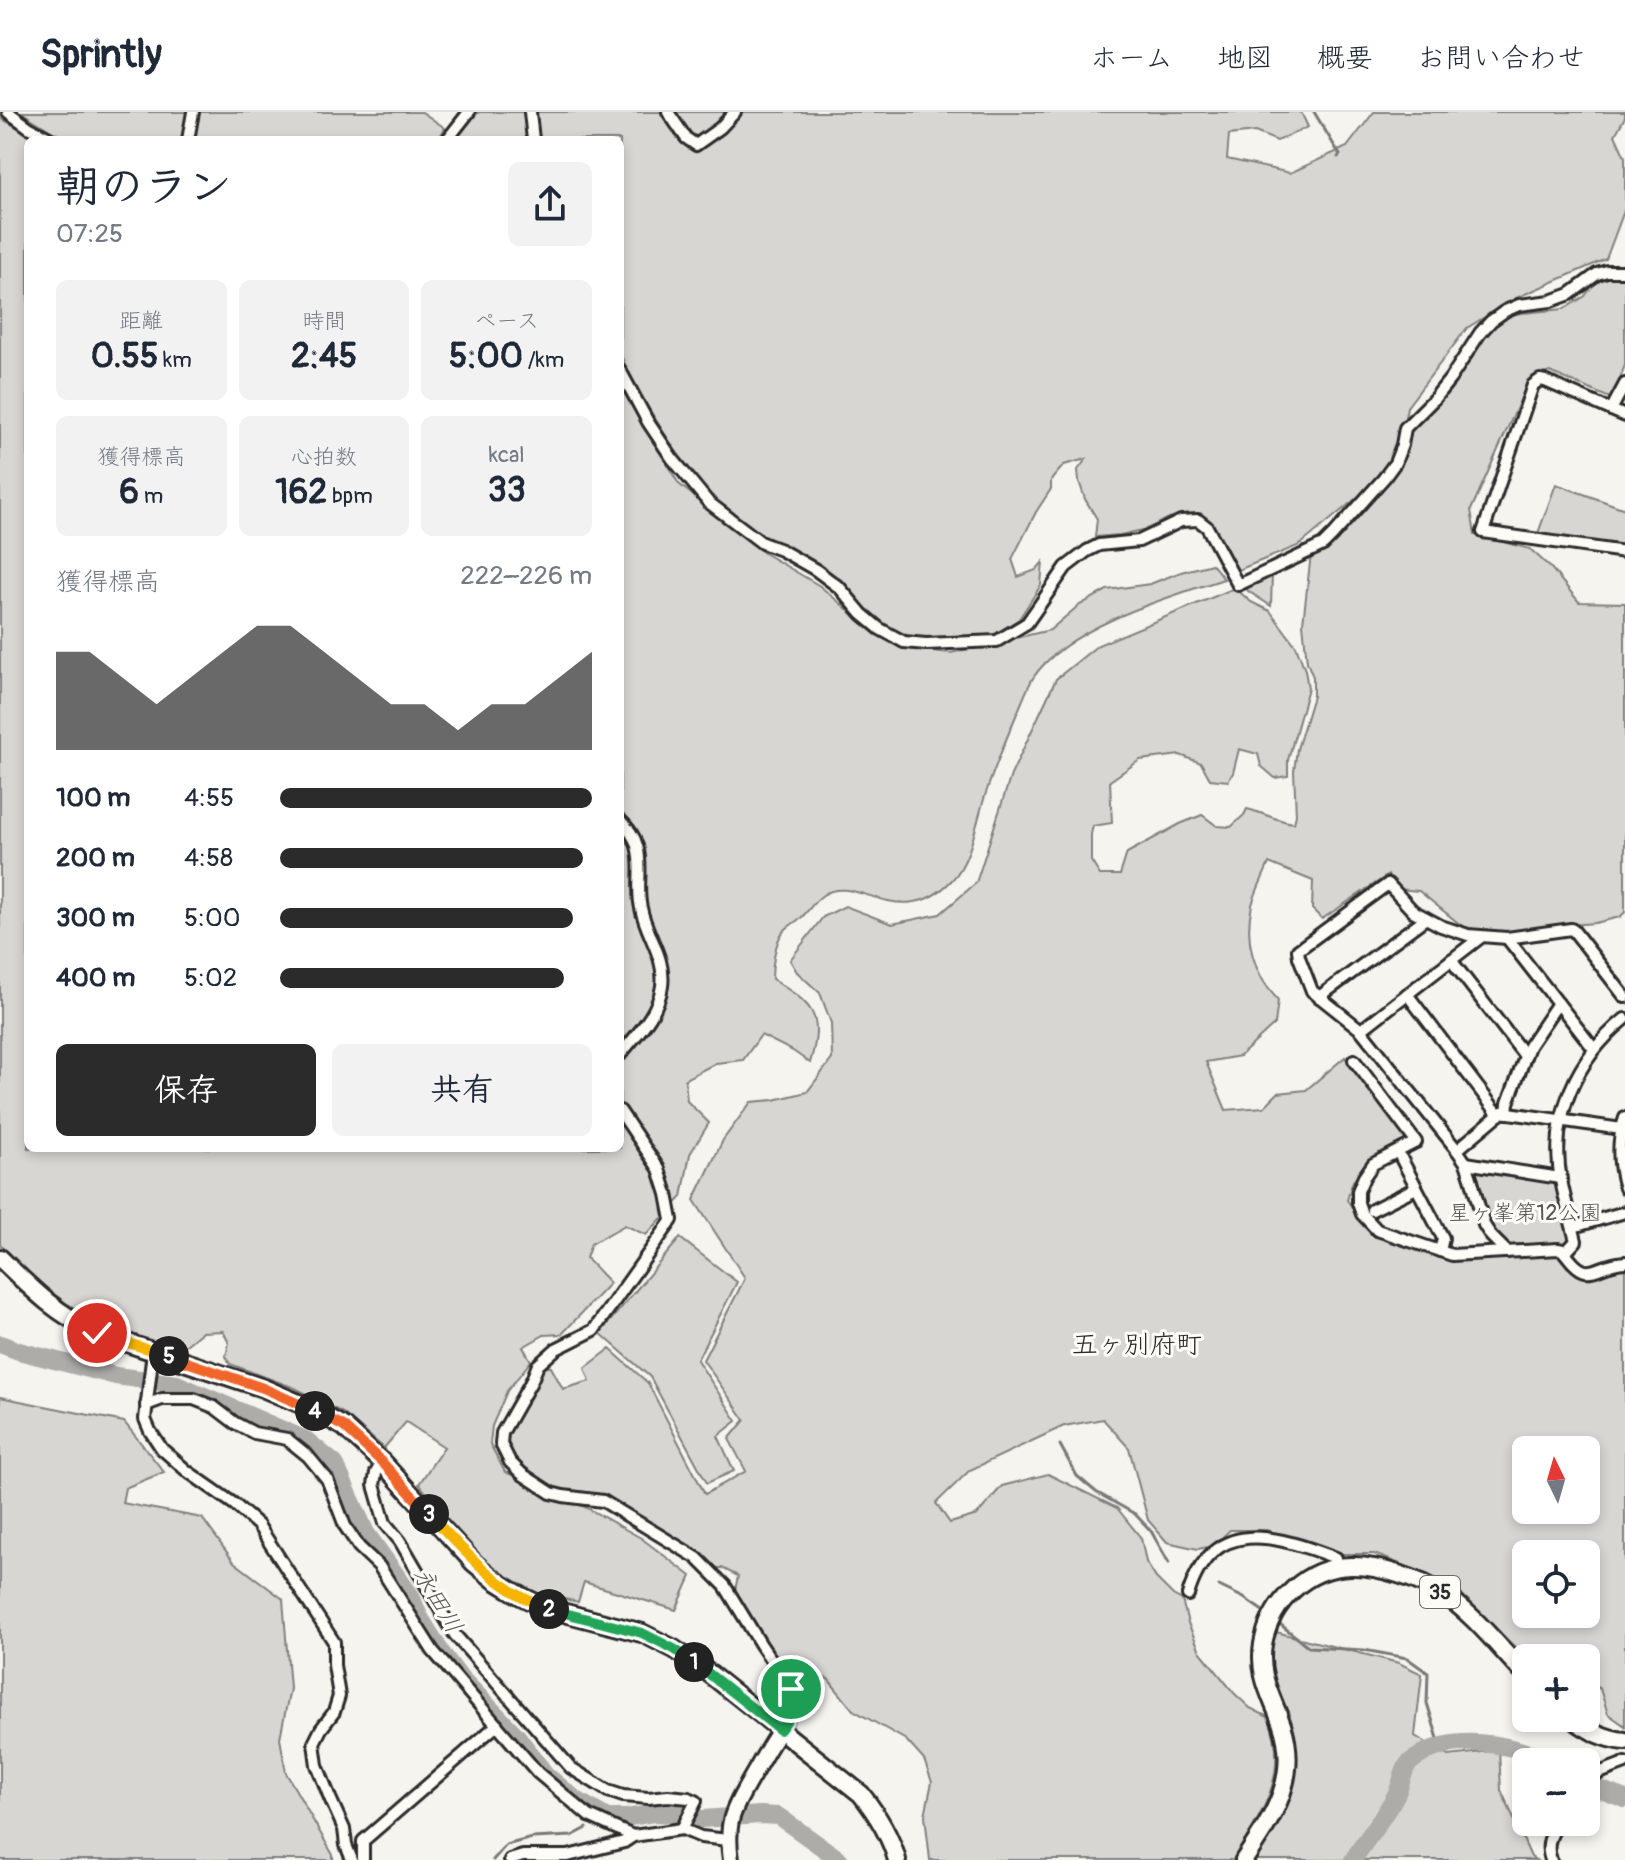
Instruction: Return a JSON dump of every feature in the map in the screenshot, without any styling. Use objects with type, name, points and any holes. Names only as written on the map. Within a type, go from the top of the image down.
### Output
[{"type":"main road","points":[[0,1258],[47,1303],[97,1333],[152,1358],[236,1378],[308,1407],[344,1427],[382,1462],[474,1563],[496,1581],[546,1608],[642,1633],[674,1649],[705,1670],[861,1794],[875,1812],[897,1860]]},
{"type":"main road","name":"35","points":[[1331,1569],[1353,1566],[1384,1571],[1437,1591],[1463,1610],[1512,1661]]},
{"type":"main road","points":[[1244,1860],[1272,1818],[1285,1784],[1285,1738],[1268,1692],[1262,1662],[1265,1634],[1270,1619],[1292,1589],[1331,1569]]},
{"type":"main road","points":[[1593,1732],[1625,1741]]},
{"type":"street","points":[[8,112],[45,136]]},
{"type":"street","points":[[189,136],[193,112]]},
{"type":"street","points":[[450,136],[469,112]]},
{"type":"street","points":[[530,112],[533,136]]},
{"type":"street","points":[[668,112],[686,138],[696,145],[708,138],[735,112]]},
{"type":"street","points":[[624,378],[672,458],[708,502],[762,543],[816,570],[840,588],[862,614],[880,629],[904,642],[997,641],[1027,623],[1066,567],[1099,545],[1139,541],[1181,521],[1198,520],[1207,527],[1238,585],[1323,545],[1384,478],[1395,463],[1405,428],[1434,399],[1491,321],[1519,305],[1551,301],[1570,294],[1597,274],[1625,271]]},
{"type":"street","points":[[1625,416],[1545,381],[1540,380],[1533,385],[1483,532],[1625,552]]},
{"type":"street","points":[[1611,410],[1625,384]]},
{"type":"street","points":[[624,824],[638,847],[638,896],[642,914],[660,956],[662,984],[656,1008],[624,1050]]},
{"type":"street","points":[[1507,1252],[1484,1225],[1466,1163],[1361,1030],[1312,991],[1298,950],[1388,884],[1413,911],[1454,932],[1507,938],[1571,929],[1625,997]]},
{"type":"street","points":[[1319,997],[1426,918]]},
{"type":"street","points":[[1361,1030],[1481,937]]},
{"type":"street","points":[[1507,938],[1594,1049]]},
{"type":"street","points":[[1451,960],[1525,1056]]},
{"type":"street","points":[[1407,994],[1503,1114],[1623,1124],[1619,1154],[1625,1188]]},
{"type":"street","points":[[1457,1150],[1503,1114],[1529,1046],[1558,1003]]},
{"type":"street","points":[[1565,1253],[1576,1241],[1560,1178],[1558,1142],[1561,1121],[1583,1065],[1599,1043],[1625,1019]]},
{"type":"street","points":[[1354,1060],[1416,1142],[1373,1164],[1364,1177],[1358,1191],[1358,1203],[1362,1214],[1377,1230],[1452,1255],[1558,1249],[1563,1250],[1582,1271],[1598,1271],[1625,1262]]},
{"type":"street","points":[[624,1117],[659,1169],[672,1220],[594,1330],[556,1349],[538,1365],[502,1433],[501,1444],[510,1462],[522,1474],[551,1493],[603,1501],[697,1558],[725,1586],[791,1689],[791,1713],[734,1809],[728,1840],[731,1860]]},
{"type":"street","points":[[1401,1158],[1443,1238],[1440,1251]]},
{"type":"street","points":[[1466,1163],[1560,1178]]},
{"type":"street","points":[[1372,1210],[1416,1188]]},
{"type":"street","points":[[1573,1227],[1625,1212]]},
{"type":"street","points":[[152,1358],[145,1419],[150,1431],[162,1449],[187,1471],[258,1525],[334,1642],[339,1696],[334,1712],[314,1743],[317,1765],[344,1829],[352,1860]]},
{"type":"street","points":[[146,1400],[194,1399],[214,1407],[254,1433],[287,1439],[308,1456],[327,1479],[345,1526],[359,1547],[379,1566],[433,1651],[538,1773],[589,1816],[633,1836]]},
{"type":"street","points":[[382,1462],[374,1485],[385,1523],[400,1541],[455,1635],[571,1768],[608,1791],[623,1796],[668,1796],[696,1801],[684,1825]]},
{"type":"street","points":[[1188,1595],[1194,1576],[1211,1555],[1229,1541],[1247,1536],[1290,1542],[1321,1552],[1336,1558],[1331,1569]]},
{"type":"street","points":[[363,1860],[363,1841],[497,1725]]},
{"type":"street","points":[[1600,1773],[1625,1763]]},
{"type":"street","points":[[510,1860],[523,1856],[568,1856],[624,1842],[633,1836],[684,1825],[701,1837],[728,1840]]},
{"type":"street","points":[[1550,1836],[1547,1852],[1551,1860]]},
{"type":"green space","points":[[21,112],[187,112],[183,136],[56,134]]},
{"type":"green space","points":[[197,112],[422,112],[445,128],[440,136],[193,136]]},
{"type":"green space","points":[[479,112],[523,112],[528,136],[458,136]]},
{"type":"green space","points":[[536,112],[1301,112],[1308,127],[1277,141],[1255,132],[1229,135],[1227,159],[1290,173],[1347,147],[1374,112],[1625,112],[1615,135],[1625,157],[1625,208],[1606,259],[1516,298],[1467,328],[1407,407],[1398,454],[1377,481],[1300,545],[1238,570],[1212,524],[1197,514],[1169,518],[1147,529],[1095,537],[1097,519],[1079,481],[1078,470],[1086,459],[1064,465],[1051,480],[1051,489],[1012,559],[1018,577],[1036,570],[1043,562],[1041,585],[1019,619],[993,635],[932,639],[911,637],[877,620],[841,582],[733,515],[707,491],[675,450],[635,387],[624,362],[624,136],[539,136]]},
{"type":"green space","points":[[0,118],[34,136],[24,136],[24,1152],[624,1152],[624,393],[679,484],[764,553],[820,586],[900,648],[951,653],[1050,630],[1078,606],[1107,590],[1150,584],[1212,564],[1224,579],[1120,616],[1093,629],[1048,660],[1031,682],[990,780],[964,861],[952,880],[933,895],[915,902],[898,902],[836,890],[820,897],[783,932],[776,948],[772,979],[806,1003],[812,1012],[816,1032],[810,1063],[761,1035],[743,1060],[716,1063],[685,1079],[687,1101],[709,1123],[690,1154],[682,1197],[646,1235],[625,1225],[591,1244],[586,1258],[610,1283],[562,1334],[544,1335],[523,1347],[531,1361],[507,1391],[492,1426],[490,1444],[505,1472],[587,1508],[641,1538],[691,1576],[676,1610],[584,1582],[578,1602],[535,1593],[512,1583],[481,1559],[419,1484],[444,1447],[406,1422],[384,1448],[343,1413],[295,1388],[230,1364],[226,1356],[229,1343],[223,1331],[202,1332],[180,1350],[91,1319],[43,1289],[0,1244]]},
{"type":"green space","points":[[1610,275],[1625,275],[1625,365],[1612,399],[1550,372],[1530,378],[1471,510],[1475,535],[1530,549],[1551,568],[1579,602],[1625,603],[1625,912],[1620,917],[1595,923],[1506,933],[1484,932],[1462,926],[1419,891],[1398,889],[1388,875],[1322,919],[1312,909],[1313,881],[1269,863],[1252,905],[1249,931],[1253,956],[1262,979],[1278,1000],[1275,1024],[1240,1056],[1206,1062],[1226,1110],[1264,1107],[1278,1093],[1306,1090],[1345,1057],[1406,1137],[1403,1143],[1369,1164],[1353,1181],[1347,1200],[1363,1221],[1384,1238],[1461,1261],[1555,1253],[1563,1255],[1567,1267],[1589,1278],[1625,1266],[1625,1726],[1608,1714],[1600,1689],[1600,1644],[1512,1644],[1462,1595],[1427,1574],[1374,1554],[1343,1554],[1266,1530],[1230,1530],[1213,1546],[1198,1549],[1167,1542],[1148,1520],[1129,1448],[1103,1419],[1064,1426],[970,1470],[936,1503],[950,1523],[977,1515],[1002,1486],[1048,1474],[1117,1508],[1141,1538],[1146,1562],[1156,1578],[1182,1600],[1200,1651],[1234,1693],[1250,1708],[1268,1717],[1276,1757],[1270,1792],[1233,1860],[930,1860],[925,1815],[932,1782],[924,1760],[906,1740],[853,1710],[828,1679],[783,1667],[735,1591],[738,1576],[722,1568],[713,1568],[604,1498],[562,1493],[518,1462],[504,1433],[542,1367],[551,1367],[563,1389],[590,1381],[585,1368],[610,1349],[648,1383],[705,1494],[746,1471],[729,1439],[745,1420],[703,1360],[745,1278],[694,1200],[723,1140],[751,1102],[807,1092],[832,1059],[831,1023],[820,993],[797,972],[790,960],[823,917],[845,906],[892,924],[940,914],[976,883],[1011,775],[1056,679],[1098,645],[1235,588],[1251,602],[1270,611],[1296,646],[1305,670],[1308,688],[1288,760],[1288,776],[1275,778],[1261,766],[1258,754],[1239,749],[1228,781],[1210,779],[1201,763],[1180,755],[1140,760],[1110,781],[1112,823],[1093,826],[1091,861],[1100,875],[1120,875],[1127,853],[1202,815],[1217,826],[1231,827],[1247,809],[1294,823],[1297,749],[1313,696],[1313,677],[1307,662],[1303,623],[1311,554],[1327,545],[1398,469],[1409,431],[1495,323],[1512,314],[1564,309],[1585,296],[1596,281]]},
{"type":"green space","points":[[1556,484],[1625,509],[1625,549],[1537,536]]},
{"type":"green space","points":[[1272,574],[1271,606],[1248,591],[1245,585]]},
{"type":"green space","name":"星ヶ峯第12公園","points":[[1473,1172],[1554,1182],[1571,1240],[1513,1248],[1504,1242],[1486,1215]]},
{"type":"green space","points":[[680,1238],[737,1282],[697,1360],[737,1421],[718,1436],[734,1471],[707,1483],[650,1377],[600,1333]]},
{"type":"green space","points":[[0,1397],[124,1422],[164,1472],[125,1488],[122,1503],[202,1518],[234,1562],[283,1599],[290,1689],[280,1738],[286,1773],[333,1860],[0,1860]]},
{"type":"green space","points":[[1276,1632],[1399,1663],[1422,1674],[1415,1736],[1449,1756],[1499,1750],[1501,1790],[1512,1815],[1512,1836],[1522,1836],[1531,1857],[1536,1860],[1253,1860],[1287,1801],[1296,1767],[1291,1729],[1274,1684],[1270,1651]]},
{"type":"waterway","points":[[1314,112],[1340,155],[1338,157]]},
{"type":"waterway","name":"永田川","points":[[0,1344],[116,1376],[177,1384],[306,1440],[335,1464],[366,1533],[411,1596],[419,1616],[458,1675],[517,1736],[546,1775],[575,1799],[607,1818],[654,1813],[702,1819],[778,1816],[840,1860]]},
{"type":"waterway","points":[[1060,1445],[1077,1476],[1096,1492],[1135,1514],[1151,1531],[1169,1563]]},
{"type":"waterway","points":[[1219,1586],[1267,1614]]},
{"type":"waterway","points":[[1276,1621],[1309,1647],[1364,1650],[1407,1658],[1428,1673],[1427,1703],[1440,1745]]},
{"type":"waterway","name":"永田川","points":[[1353,1860],[1392,1802],[1408,1764],[1416,1758],[1448,1745],[1465,1743],[1512,1749]]},
{"type":"waterway","name":"永田川","points":[[1600,1789],[1625,1799]]},
{"type":"waterway","points":[[493,1860],[506,1845],[532,1838],[572,1836],[587,1828]]},
{"type":"district","name":"五ヶ別府町","points":[[1137,1344]]},
{"type":"route","points":[[97,1333],[263,1388],[308,1407],[344,1427],[382,1462],[474,1563],[496,1581],[546,1608],[642,1633],[674,1649],[780,1730],[791,1713],[791,1689]]}]
